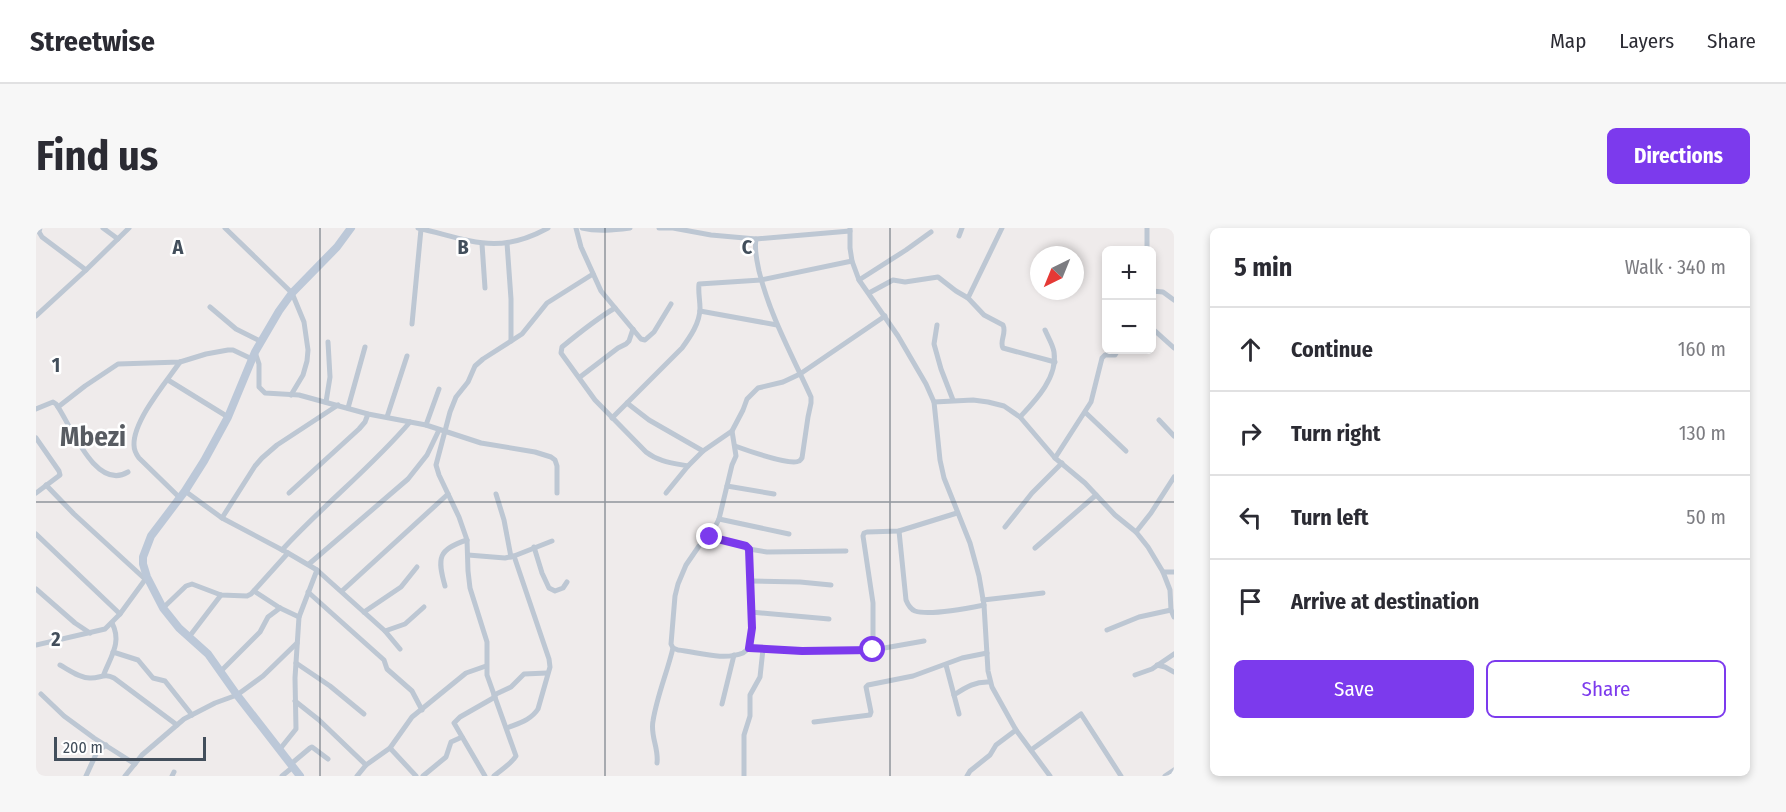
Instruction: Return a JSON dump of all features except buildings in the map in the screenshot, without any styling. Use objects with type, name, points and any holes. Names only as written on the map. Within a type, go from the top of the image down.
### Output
[{"type":"street","points":[[40,228],[39,232],[42,237],[86,270]]},
{"type":"street","points":[[103,228],[118,239]]},
{"type":"street","points":[[36,316],[129,228]]},
{"type":"street","points":[[225,228],[292,293],[304,322],[308,350],[303,375],[291,395]]},
{"type":"street","points":[[300,776],[208,654],[175,623],[163,608],[146,578],[143,564],[144,551],[151,536],[204,461],[228,417],[254,356],[279,311],[292,293],[337,247],[351,228]]},
{"type":"street","points":[[411,324],[419,228],[482,244],[523,240],[548,228]]},
{"type":"street","points":[[576,228],[581,247],[601,291],[641,339],[649,338],[671,304]]},
{"type":"street","points":[[582,228],[610,231],[630,228]]},
{"type":"street","points":[[659,228],[756,239],[850,230],[852,261],[859,279],[885,316],[926,384],[934,402],[944,478],[975,562],[984,602],[990,682],[1016,730],[1050,776]]},
{"type":"street","points":[[959,236],[962,228]]},
{"type":"street","points":[[968,298],[1002,228]]},
{"type":"street","points":[[1147,228],[1147,246]]},
{"type":"street","points":[[781,236],[786,230]]},
{"type":"street","points":[[859,279],[931,232]]},
{"type":"street","points":[[735,446],[783,461],[796,463],[800,461],[811,403],[811,397],[777,325],[761,280],[756,254],[756,239]]},
{"type":"street","points":[[507,243],[511,341]]},
{"type":"street","points":[[482,244],[486,288]]},
{"type":"street","points":[[612,418],[682,348],[696,326],[700,311],[698,286],[701,283],[761,280],[852,261]]},
{"type":"street","points":[[309,564],[408,479],[442,431],[456,397],[468,382],[475,366],[529,327],[547,303],[593,274]]},
{"type":"street","points":[[869,293],[893,280],[905,282],[938,277],[968,298],[984,315],[1004,327],[1001,343],[1003,348],[1055,362]]},
{"type":"street","points":[[1156,291],[1163,292],[1174,300]]},
{"type":"street","points":[[210,307],[236,329],[262,342]]},
{"type":"street","points":[[615,308],[597,318],[562,347],[561,352],[595,400],[646,452],[654,458],[688,466]]},
{"type":"street","points":[[700,311],[777,325]]},
{"type":"street","points":[[666,493],[688,466],[732,431],[751,393],[765,385],[783,382],[800,374],[885,316]]},
{"type":"street","points":[[937,325],[934,344],[943,377],[953,400]]},
{"type":"street","points":[[580,376],[626,344],[633,329]]},
{"type":"street","points":[[1020,417],[1042,392],[1055,362],[1054,350],[1045,330]]},
{"type":"street","points":[[1156,332],[1174,348]]},
{"type":"street","points":[[326,402],[330,377],[328,342]]},
{"type":"street","points":[[348,408],[365,347]]},
{"type":"street","points":[[58,407],[118,364],[180,362],[206,354],[233,350],[254,356],[259,364],[259,387],[272,394],[299,395],[368,414],[426,425],[481,443],[536,452],[551,457],[557,466],[557,493]]},
{"type":"street","points":[[1055,458],[1086,413],[1102,358],[1105,355],[1116,354]]},
{"type":"street","points":[[387,417],[407,356]]},
{"type":"street","points":[[180,362],[141,420],[134,443],[139,458],[180,498]]},
{"type":"street","points":[[168,380],[228,417]]},
{"type":"street","points":[[426,425],[439,388]]},
{"type":"street","points":[[934,402],[973,400],[996,403],[1020,417],[1055,458],[1136,532],[1148,547],[1163,572],[1170,590],[1174,616]]},
{"type":"street","points":[[36,409],[53,402],[92,462],[115,476],[122,476],[128,472]]},
{"type":"street","points":[[627,403],[649,420],[704,451]]},
{"type":"street","points":[[222,518],[262,458],[277,445],[338,405]]},
{"type":"street","points":[[1086,413],[1126,451]]},
{"type":"street","points":[[289,493],[359,429],[368,414]]},
{"type":"street","points":[[1159,420],[1174,436]]},
{"type":"street","points":[[163,608],[186,586],[192,584],[221,595],[247,596],[254,591],[319,511],[375,461],[410,422]]},
{"type":"street","points":[[442,431],[437,470],[467,540],[470,588],[487,642],[486,666],[516,756],[494,776]]},
{"type":"street","points":[[657,763],[658,752],[652,721],[673,648],[671,644],[678,584],[686,565],[699,546],[710,537],[719,519],[736,456],[732,431]]},
{"type":"street","points":[[36,438],[59,471],[58,478],[36,493]]},
{"type":"street","points":[[1005,527],[1032,493],[1062,463]]},
{"type":"street","points":[[1136,532],[1174,477]]},
{"type":"street","points":[[46,485],[74,514],[146,578]]},
{"type":"street","points":[[727,486],[774,494]]},
{"type":"street","points":[[185,491],[222,518],[309,564],[385,631],[400,649]]},
{"type":"street","points":[[342,591],[448,494]]},
{"type":"street","points":[[496,494],[512,557],[550,667],[535,714],[507,728]]},
{"type":"street","points":[[1035,548],[1096,495]]},
{"type":"street","points":[[873,650],[873,603],[863,536],[867,532],[899,531],[957,513]]},
{"type":"street","points":[[719,519],[789,534]]},
{"type":"street","points":[[899,531],[906,600],[910,608],[915,611],[959,611],[984,602],[1042,593]]},
{"type":"street","points":[[36,534],[120,614]]},
{"type":"street","points":[[710,537],[767,552],[846,551]]},
{"type":"street","points":[[444,585],[440,565],[441,556],[453,544],[467,540]]},
{"type":"street","points":[[468,555],[498,559],[512,557],[552,541]]},
{"type":"street","points":[[534,548],[549,588],[555,591],[567,582]]},
{"type":"street","points":[[673,648],[719,656],[734,655],[745,652],[749,648],[752,628],[749,549]]},
{"type":"street","points":[[363,612],[401,587],[417,567]]},
{"type":"street","points":[[280,749],[296,729],[299,617],[317,570]]},
{"type":"street","points":[[1163,572],[1174,572]]},
{"type":"street","points":[[36,645],[105,628],[120,614],[146,578]]},
{"type":"street","points":[[750,581],[831,585]]},
{"type":"street","points":[[36,589],[90,633]]},
{"type":"street","points":[[254,591],[299,617]]},
{"type":"street","points":[[308,592],[384,660],[387,669],[412,691],[422,710]]},
{"type":"street","points":[[189,637],[221,595]]},
{"type":"street","points":[[385,631],[405,624],[424,607]]},
{"type":"street","points":[[1107,630],[1172,607]]},
{"type":"street","points":[[221,672],[260,632],[268,618],[280,608]]},
{"type":"street","points":[[751,612],[829,619]]},
{"type":"street","points":[[104,675],[117,638],[112,623]]},
{"type":"street","points":[[749,648],[802,651],[873,650],[924,640]]},
{"type":"street","points":[[124,776],[177,725],[215,703],[237,695],[263,676],[297,643]]},
{"type":"street","points":[[744,776],[744,735],[750,716],[750,695],[760,678],[763,648]]},
{"type":"street","points":[[113,652],[138,660],[153,678],[165,681],[192,715]]},
{"type":"street","points":[[814,722],[868,716],[871,712],[866,687],[868,684],[913,676],[973,655],[987,653]]},
{"type":"street","points":[[1135,675],[1152,669],[1174,654]]},
{"type":"street","points":[[722,704],[734,655]]},
{"type":"street","points":[[296,663],[330,686],[364,714]]},
{"type":"street","points":[[60,665],[86,678],[104,675],[114,678],[177,725]]},
{"type":"street","points":[[946,665],[959,714]]},
{"type":"street","points":[[1157,665],[1174,672]]},
{"type":"street","points":[[357,776],[366,765],[390,748],[407,721],[466,673],[486,666]]},
{"type":"street","points":[[485,776],[454,725],[456,721],[511,687],[524,674],[547,673]]},
{"type":"street","points":[[954,695],[981,681],[990,682]]},
{"type":"street","points":[[41,694],[64,716],[105,746],[135,764]]},
{"type":"street","points":[[295,701],[319,720],[366,765]]},
{"type":"street","points":[[1031,750],[1081,714],[1121,776]]},
{"type":"street","points":[[967,776],[990,755],[996,744],[1016,730]]},
{"type":"street","points":[[423,776],[446,757],[451,742],[462,737]]},
{"type":"street","points":[[86,776],[97,752],[105,746]]},
{"type":"street","points":[[282,776],[312,747],[328,759]]},
{"type":"street","points":[[390,748],[416,776]]},
{"type":"street","points":[[1165,776],[1174,770]]},
{"type":"district","name":"Mbezi","points":[[93,437]]},
{"type":"route","points":[[710,537],[746,546],[749,549],[752,628],[749,648],[802,651],[873,650]]}]
